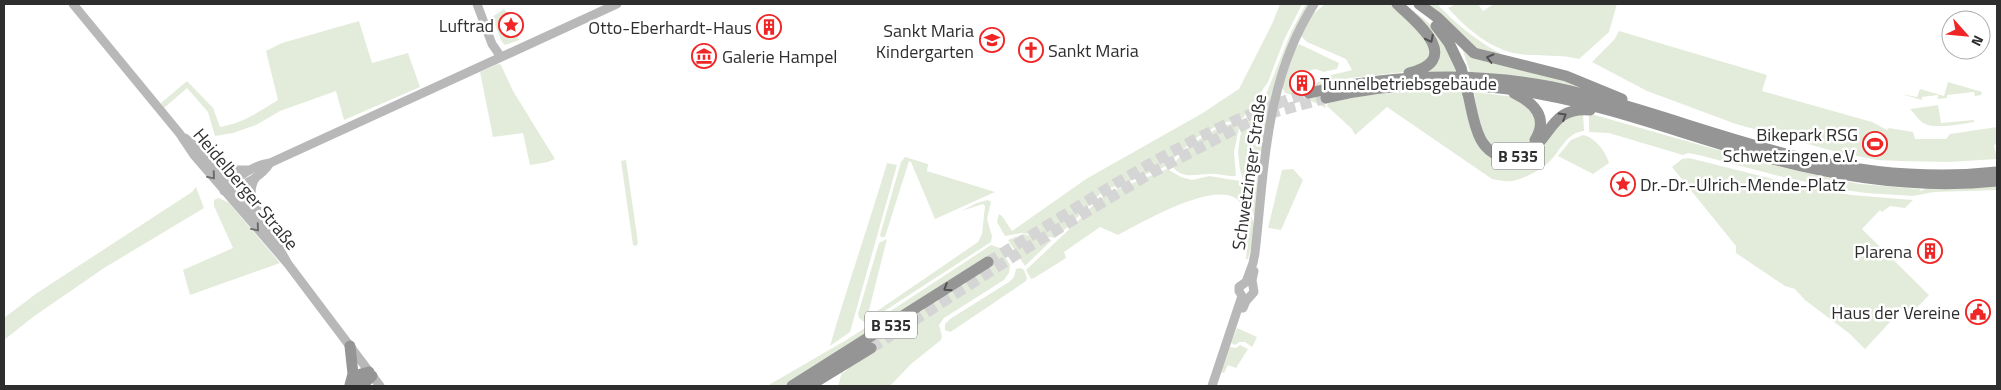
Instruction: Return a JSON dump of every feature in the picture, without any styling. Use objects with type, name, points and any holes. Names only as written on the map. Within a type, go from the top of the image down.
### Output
[{"type":"highway","name":"B 535","points":[[1397,4],[1427,32],[1433,42],[1434,49],[1432,60],[1425,67],[1397,78]]},
{"type":"highway","name":"B 535","points":[[1407,4],[1439,30],[1464,68]]},
{"type":"highway","name":"B 535","points":[[1419,4],[1438,18],[1466,47],[1479,55],[1566,76],[1623,99],[1640,110]]},
{"type":"highway","name":"B 535","points":[[1451,32],[1460,51],[1477,132],[1482,143],[1492,152],[1507,157],[1516,157],[1528,152],[1535,146],[1554,121],[1570,112],[1582,109],[1616,112]]},
{"type":"highway","name":"B 535","points":[[1309,93],[1359,82],[1397,78],[1455,76],[1515,81],[1572,92],[1640,110],[1766,149],[1850,167],[1928,174],[1997,172]]},
{"type":"highway","name":"B 535","points":[[1326,98],[1371,90],[1416,86],[1454,85],[1505,89],[1570,100],[1768,158],[1831,173],[1918,183],[1956,184],[1997,181]]},
{"type":"highway","name":"B 535","points":[[1470,95],[1485,140],[1498,152],[1513,154],[1526,150],[1534,142],[1540,130],[1540,118],[1529,101],[1505,89]]},
{"type":"highway","name":"B 535","points":[[792,386],[988,262]]},
{"type":"highway","points":[[350,346],[353,386]]},
{"type":"highway","name":"B 535","points":[[809,386],[871,348]]},
{"type":"highway","points":[[353,386],[361,374],[371,374]]},
{"type":"street","name":"Heidelberger Straße","points":[[74,4],[180,134],[194,155],[259,216]]},
{"type":"street","points":[[477,4],[492,44],[500,57]]},
{"type":"street","points":[[211,162],[232,170],[265,171],[270,163],[617,4]]},
{"type":"street","name":"Schwetzinger Straße","points":[[1249,283],[1253,263],[1268,127],[1275,95],[1291,47],[1314,4]]},
{"type":"street","points":[[486,64],[492,44]]},
{"type":"street","name":"Heidelberger Straße","points":[[180,134],[211,162],[288,264]]},
{"type":"street","points":[[229,188],[255,172]]},
{"type":"street","points":[[255,172],[251,194],[259,216],[276,240],[288,264],[380,386]]},
{"type":"street","points":[[1212,386],[1245,297],[1254,292],[1249,283],[1239,287],[1240,293],[1245,297]]},
{"type":"green space","points":[[1280,4],[1302,4],[1284,40],[1268,82],[1243,118],[1220,124],[1196,138],[1164,167],[1103,191],[1055,238],[1022,233],[1005,236],[997,222],[999,214],[1012,231],[1086,179],[1201,114],[1239,89]]},
{"type":"green space","points":[[1306,4],[1309,4],[1283,60],[1271,96],[1263,141],[1256,217],[1254,216],[1240,170],[1238,152],[1240,137],[1243,126],[1267,92],[1291,32]]},
{"type":"green space","points":[[1325,4],[1393,4],[1432,45],[1428,62],[1404,72],[1350,78],[1317,88],[1315,86],[1322,79],[1352,70],[1346,59],[1307,42],[1301,36],[1312,15]]},
{"type":"green space","points":[[1403,4],[1440,33],[1459,72],[1424,72],[1435,57]]},
{"type":"green space","points":[[1426,4],[1437,4],[1467,32],[1501,54],[1484,55]]},
{"type":"green space","points":[[1456,4],[1478,4],[1483,11],[1494,4],[1617,4],[1609,32],[1579,59],[1520,54],[1499,48],[1471,31],[1448,8]]},
{"type":"green space","points":[[504,9],[518,21],[515,30],[519,40],[505,45],[492,17]]},
{"type":"green space","points":[[359,21],[372,63],[408,53],[420,87],[344,120],[336,91],[280,111],[256,125],[233,133],[215,136],[208,112],[187,88],[164,108],[161,103],[187,81],[213,108],[220,127],[243,120],[278,100],[266,51],[282,43]]},
{"type":"green space","points":[[1619,31],[1767,75],[1762,91],[1872,122],[1887,130],[1889,128],[1913,132],[1915,139],[1946,139],[1950,134],[1997,127],[1997,144],[1994,145],[1997,159],[1948,162],[1877,160],[1837,152],[1736,124],[1647,91],[1592,62],[1614,40]]},
{"type":"green space","points":[[1299,44],[1339,63],[1337,69],[1323,72],[1316,69],[1300,73],[1300,77],[1297,78],[1300,90],[1296,92],[1305,90],[1323,95],[1326,108],[1305,98],[1285,93],[1282,87],[1295,49]]},
{"type":"green space","points":[[1462,48],[1602,92],[1506,75],[1470,72]]},
{"type":"green space","points":[[498,64],[501,65],[513,91],[555,159],[530,165],[523,133],[493,137],[480,72]]},
{"type":"green space","points":[[1948,82],[1982,92],[1981,95],[1975,96],[1974,92],[1947,95],[1947,98],[1938,99],[1938,95],[1922,97],[1922,100],[1901,94],[1917,97],[1920,89],[1944,96]]},
{"type":"green space","points":[[1420,91],[1464,92],[1475,134],[1515,160],[1557,123],[1583,111],[1584,131],[1568,138],[1550,161],[1537,171],[1517,180],[1505,181],[1492,179],[1387,107],[1355,135],[1352,129],[1327,106],[1328,103],[1367,95]]},
{"type":"green space","points":[[1474,92],[1515,97],[1536,117],[1530,143],[1514,152],[1495,148],[1490,144],[1481,127]]},
{"type":"green space","points":[[1938,105],[1941,123],[1974,120],[1974,122],[1949,126],[1925,124],[1910,109]]},
{"type":"green space","points":[[1591,114],[1764,163],[1860,184],[1920,189],[1920,191],[1929,188],[1997,186],[1997,190],[1934,192],[1913,196],[1837,189],[1699,155],[1688,153],[1683,155],[1609,133],[1589,132],[1589,116]]},
{"type":"green space","points":[[1236,123],[1239,128],[1234,152],[1236,176],[1212,174],[1185,175],[1172,166],[1201,138],[1218,128]]},
{"type":"green space","points":[[1583,135],[1599,145],[1609,163],[1593,174],[1558,156],[1571,140]]},
{"type":"green space","points":[[905,157],[928,164],[927,171],[995,192],[935,219],[909,161],[885,237],[881,237],[901,162]]},
{"type":"green space","points":[[1689,158],[1785,182],[1851,195],[1913,200],[1905,208],[1890,206],[1882,212],[1880,210],[1862,229],[1929,295],[1912,313],[1904,307],[1865,349],[1850,334],[1805,300],[1795,289],[1785,286],[1736,253],[1736,246],[1672,167],[1682,159]]},
{"type":"green space","points":[[626,160],[638,243],[636,246],[633,245],[621,161]]},
{"type":"green space","points":[[887,163],[897,165],[850,332],[830,346],[844,300]]},
{"type":"green space","points":[[1167,169],[1181,177],[1192,180],[1209,176],[1240,181],[1254,224],[1248,259],[1246,259],[1248,239],[1245,211],[1242,205],[1232,197],[1218,195],[1201,198],[1162,212],[1118,235],[1100,227],[1064,252],[1066,258],[1031,279],[1026,270],[1096,202],[1109,193]]},
{"type":"green space","points":[[1293,169],[1303,180],[1281,230],[1268,228],[1282,170]]},
{"type":"green space","points":[[196,187],[204,208],[104,268],[33,317],[4,340],[4,318],[37,293],[192,192]]},
{"type":"green space","points":[[219,198],[229,203],[280,263],[190,295],[183,270],[233,248],[214,206],[214,200]]},
{"type":"green space","points":[[988,200],[991,202],[987,219],[992,236],[991,242],[869,321],[864,322],[859,318],[858,314],[879,243],[887,239],[867,318],[978,242],[982,234],[985,206],[983,204],[961,211]]},
{"type":"green space","points":[[1023,234],[1052,240],[1025,266],[1008,240]]},
{"type":"green space","points":[[991,245],[1000,248],[1010,265],[1009,273],[1004,280],[944,318],[939,325],[942,336],[941,340],[911,364],[890,386],[838,386],[842,372],[844,373],[870,344],[992,266],[987,258],[785,386],[767,386],[848,339]]},
{"type":"green space","points":[[1021,268],[1024,270],[1027,278],[1026,281],[955,329],[950,332],[945,330],[945,324],[950,319],[1009,282],[1014,277],[1016,269]]},
{"type":"green space","points":[[1237,328],[1257,337],[1252,347],[1245,342],[1239,342],[1235,345],[1231,343]]},
{"type":"green space","points":[[1240,345],[1248,349],[1236,368],[1228,365],[1224,373],[1221,372],[1230,347],[1236,348]]},
{"type":"tunnel","points":[[988,262],[1144,167],[1224,125],[1309,93]]},
{"type":"tunnel","points":[[871,348],[1025,249],[1151,173],[1243,125],[1275,112],[1326,98]]},
{"type":"place","name":"Luftrad","points":[[511,25]]},
{"type":"place","name":"Otto-Eberhardt-Haus","points":[[769,27]]},
{"type":"place","name":"Sankt Maria Kindergarten","points":[[992,40]]},
{"type":"place","name":"Sankt Maria","points":[[1031,50]]},
{"type":"place","name":"Galerie Hampel","points":[[704,56]]},
{"type":"place","name":"Tunnelbetriebsgebäude","points":[[1302,83]]},
{"type":"place","name":"Bikepark RSG Schwetzingen e.V.","points":[[1875,144]]},
{"type":"place","name":"Dr.-Dr.-Ulrich-Mende-Platz","points":[[1623,184]]},
{"type":"place","name":"Plarena","points":[[1930,251]]},
{"type":"place","name":"Haus der Vereine","points":[[1978,312]]}]
